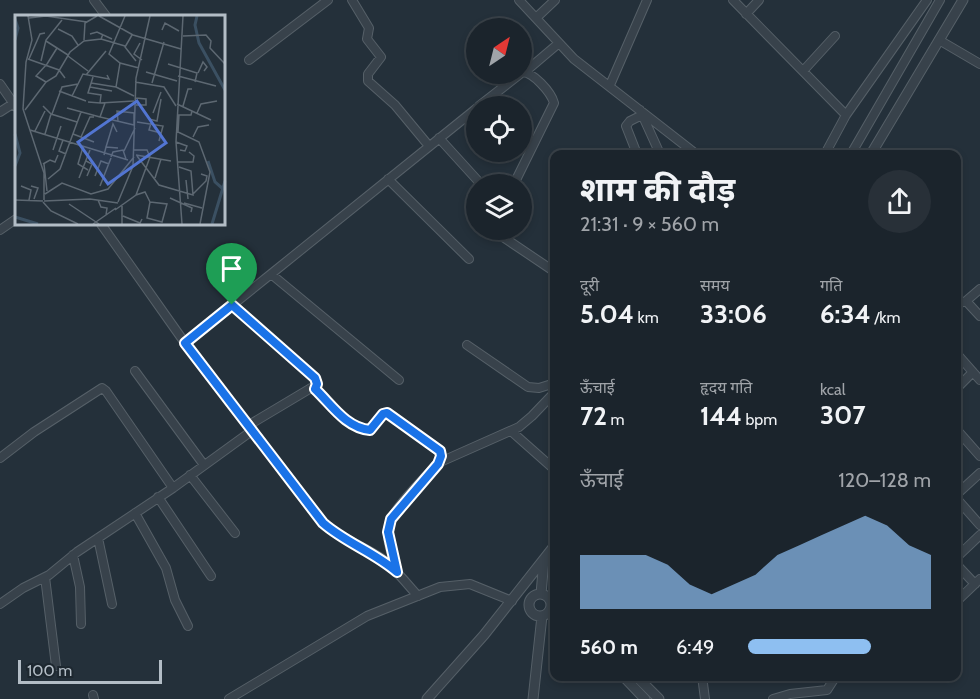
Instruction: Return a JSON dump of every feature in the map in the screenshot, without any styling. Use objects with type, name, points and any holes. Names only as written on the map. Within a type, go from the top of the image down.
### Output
[{"type":"street","points":[[94,0],[104,15]]},
{"type":"street","points":[[249,60],[328,0]]},
{"type":"street","points":[[352,0],[369,28],[367,39],[381,57],[369,72],[368,81],[395,105],[429,146]]},
{"type":"street","points":[[519,0],[577,61],[691,150]]},
{"type":"street","points":[[536,18],[555,0]]},
{"type":"street","points":[[610,85],[647,0]]},
{"type":"street","points":[[733,0],[846,115]]},
{"type":"street","points":[[746,14],[759,0]]},
{"type":"street","points":[[827,150],[846,115],[927,0]]},
{"type":"street","points":[[853,150],[940,0]]},
{"type":"street","points":[[873,150],[963,0]]},
{"type":"street","points":[[803,71],[835,36]]},
{"type":"street","points":[[939,40],[980,64]]},
{"type":"street","points":[[532,64],[559,43]]},
{"type":"street","points":[[519,174],[554,103],[552,96],[532,80]]},
{"type":"street","points":[[0,84],[15,105],[0,112]]},
{"type":"street","points":[[492,96],[507,84]]},
{"type":"street","points":[[635,150],[626,126],[641,112]]},
{"type":"street","points":[[641,112],[658,150]]},
{"type":"street","points":[[185,343],[466,117]]},
{"type":"street","points":[[439,138],[472,174]]},
{"type":"street","points":[[388,178],[469,259]]},
{"type":"street","points":[[0,230],[15,220]]},
{"type":"street","points":[[102,225],[185,343],[323,523],[340,537],[383,560],[418,596]]},
{"type":"street","points":[[507,240],[550,269]]},
{"type":"street","points":[[271,274],[399,380]]},
{"type":"street","points":[[961,303],[980,289]]},
{"type":"street","points":[[966,301],[980,316]]},
{"type":"street","points":[[232,305],[315,378],[317,384],[315,389]]},
{"type":"street","points":[[467,345],[528,387],[539,388],[550,385]]},
{"type":"street","points":[[961,359],[980,380]]},
{"type":"street","points":[[135,371],[204,465]]},
{"type":"street","points":[[961,384],[973,372]]},
{"type":"street","points":[[0,458],[34,432],[102,388],[172,488]]},
{"type":"street","points":[[0,604],[23,588],[45,577],[307,389],[315,389],[345,419],[364,429],[370,430],[383,414],[387,413],[438,448],[441,456],[438,464],[391,519],[388,532],[397,572]]},
{"type":"street","points":[[438,464],[511,431],[532,416],[550,397]]},
{"type":"street","points":[[511,431],[550,466]]},
{"type":"street","points":[[961,435],[980,456]]},
{"type":"street","points":[[961,490],[980,473]]},
{"type":"street","points":[[190,475],[235,533]]},
{"type":"street","points":[[158,497],[211,576]]},
{"type":"street","points":[[961,504],[980,525]]},
{"type":"street","points":[[135,513],[166,568],[175,600],[188,626]]},
{"type":"street","points":[[961,553],[980,535]]},
{"type":"street","points":[[98,538],[112,604]]},
{"type":"street","points":[[427,699],[453,672],[512,601],[550,551]]},
{"type":"street","points":[[73,555],[80,587],[81,624]]},
{"type":"street","points":[[541,594],[544,558]]},
{"type":"street","points":[[961,571],[977,582],[961,597]]},
{"type":"street","points":[[45,577],[56,666]]},
{"type":"street","points":[[229,699],[367,616],[440,587],[470,584],[512,601],[530,601],[541,594],[550,599]]},
{"type":"street","points":[[530,601],[531,610],[537,616],[550,617]]},
{"type":"street","points":[[533,699],[543,616],[550,608]]},
{"type":"street","points":[[628,681],[645,699]]},
{"type":"street","points":[[641,681],[659,699]]},
{"type":"street","points":[[703,681],[705,699]]},
{"type":"street","points":[[773,699],[790,694],[827,690],[833,681]]},
{"type":"route","points":[[232,305],[315,378],[317,384],[315,389],[349,422],[370,430],[383,414],[387,413],[440,451],[438,464],[394,513],[388,526],[397,572],[375,554],[340,537],[323,523],[185,343],[232,305]]}]
